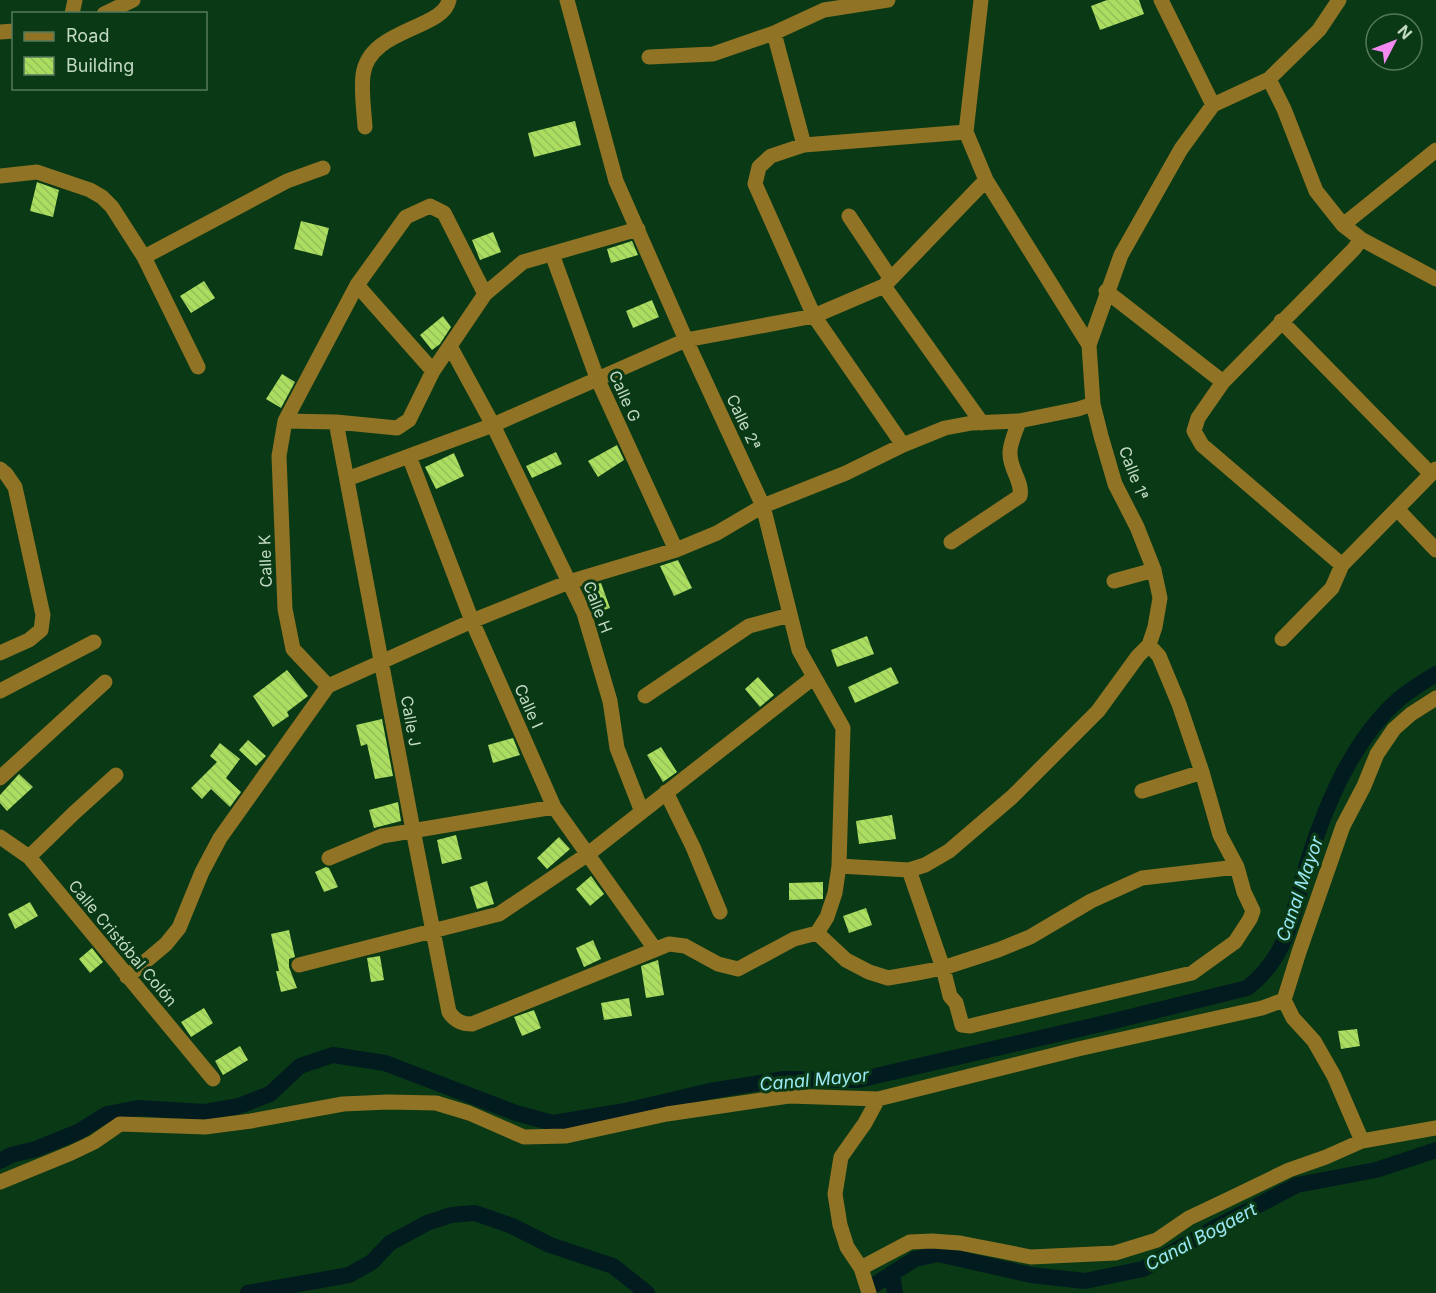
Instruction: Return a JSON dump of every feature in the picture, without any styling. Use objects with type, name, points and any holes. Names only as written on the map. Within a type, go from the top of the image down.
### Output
[{"type":"street","points":[[108,12],[133,0]]},
{"type":"street","points":[[365,127],[363,75],[369,58],[395,35],[442,15],[448,7],[449,0]]},
{"type":"street","name":"Calle 2ª","points":[[567,0],[616,181],[763,506],[799,650],[843,728],[839,866],[835,893],[827,916],[817,933]]},
{"type":"street","points":[[650,57],[713,54],[774,33],[821,5],[888,0]]},
{"type":"street","points":[[981,0],[966,132],[986,180],[1089,345]]},
{"type":"street","points":[[1161,0],[1213,105]]},
{"type":"street","name":"Calle 1ª","points":[[839,866],[909,870],[925,866],[949,850],[1012,797],[1098,711],[1138,656],[1149,645],[1160,598],[1154,570],[1137,527],[1115,484],[1093,404],[1089,345],[1106,291],[1121,255],[1181,149],[1213,105],[1269,79],[1319,30],[1339,0]]},
{"type":"street","points":[[774,33],[804,145]]},
{"type":"street","points":[[1269,79],[1288,119],[1316,191],[1343,225],[1361,239],[1436,279]]},
{"type":"street","points":[[903,445],[814,316],[755,184],[759,167],[771,156],[804,145],[966,132]]},
{"type":"street","points":[[1343,225],[1436,150]]},
{"type":"street","points":[[144,257],[287,181],[324,168]]},
{"type":"street","points":[[0,176],[37,172],[90,190],[102,197],[112,207],[144,257],[198,367]]},
{"type":"street","points":[[347,479],[493,425],[686,340],[814,316],[887,282],[986,180]]},
{"type":"street","name":"Calle K","points":[[328,686],[293,649],[285,609],[279,456],[285,421],[357,285],[406,217],[430,206],[444,213],[485,294]]},
{"type":"street","points":[[849,216],[887,282],[982,423]]},
{"type":"street","points":[[285,421],[336,422],[397,428],[402,426],[412,416],[433,371],[485,294],[523,262],[638,229]]},
{"type":"street","points":[[1342,565],[1202,445],[1194,431],[1198,418],[1222,382],[1361,239]]},
{"type":"street","name":"Calle G","points":[[552,254],[597,378],[676,550]]},
{"type":"street","points":[[357,285],[433,371]]},
{"type":"street","points":[[1106,291],[1222,382]]},
{"type":"street","points":[[1281,321],[1433,472],[1342,565],[1332,588],[1282,639]]},
{"type":"street","name":"Calle H","points":[[450,346],[493,425],[584,613],[610,701],[617,748],[642,812]]},
{"type":"street","points":[[127,977],[166,944],[179,928],[202,872],[220,838],[328,686],[472,621],[569,582],[676,550],[717,533],[763,506],[846,473],[903,445],[945,428],[1019,421],[1093,404]]},
{"type":"street","points":[[951,542],[1020,496],[1022,489],[1009,453],[1019,421]]},
{"type":"street","name":"Calle J","points":[[336,422],[449,1012],[459,1022],[472,1024],[655,949]]},
{"type":"street","name":"Calle I","points":[[409,456],[472,621],[554,807],[655,949]]},
{"type":"street","points":[[0,470],[6,474],[15,487],[43,615],[41,630],[29,640],[0,653]]},
{"type":"street","points":[[1398,510],[1436,550]]},
{"type":"street","points":[[1114,581],[1154,570]]},
{"type":"street","points":[[645,696],[749,627],[790,615]]},
{"type":"street","points":[[0,691],[94,642]]},
{"type":"street","points":[[909,870],[943,968],[950,996],[956,1003],[962,1025],[970,1026],[1116,993],[1192,973],[1236,942],[1253,911],[1244,892],[1237,867],[1220,835],[1202,772],[1167,674],[1159,656],[1149,645]]},
{"type":"street","points":[[299,965],[499,914],[588,854],[814,677]]},
{"type":"street","points":[[0,778],[105,682]]},
{"type":"street","points":[[1362,1141],[1334,1076],[1314,1041],[1293,1018],[1284,1000],[1344,826],[1377,754],[1394,729],[1411,714],[1436,698]]},
{"type":"street","points":[[1142,791],[1202,772]]},
{"type":"street","points":[[29,857],[116,775]]},
{"type":"street","points":[[666,792],[693,846],[720,912]]},
{"type":"street","points":[[329,858],[382,836],[554,807]]},
{"type":"street","name":"Calle Cristóbal Colón","points":[[0,837],[29,857],[213,1079]]},
{"type":"street","points":[[655,949],[669,944],[685,946],[718,964],[738,969],[794,939],[817,933],[846,960],[869,972],[888,978],[943,968],[998,950],[1030,937],[1091,901],[1142,878],[1237,867]]},
{"type":"street","points":[[0,1182],[94,1142],[120,1124],[205,1127],[343,1104],[388,1102],[436,1104],[469,1113],[524,1137],[566,1136],[667,1114],[789,1096],[878,1100],[1078,1049],[1262,1008],[1284,1000]]},
{"type":"street","points":[[869,1293],[861,1268],[847,1247],[840,1225],[835,1194],[841,1157],[865,1124],[878,1100]]},
{"type":"street","points":[[861,1268],[910,1242],[960,1243],[1031,1257],[1115,1253],[1157,1240],[1189,1218],[1229,1198],[1288,1170],[1362,1141],[1436,1128]]},
{"type":"building","points":[[1107,0],[1139,0],[1144,14],[1100,30],[1091,6]]},
{"type":"building","points":[[575,121],[581,145],[534,157],[528,133]]},
{"type":"building","points":[[37,182],[59,190],[53,217],[30,211]]},
{"type":"building","points":[[301,221],[329,228],[322,256],[294,249]]},
{"type":"building","points":[[493,232],[501,252],[480,260],[472,240]]},
{"type":"building","points":[[632,241],[638,255],[611,263],[607,249]]},
{"type":"building","points":[[204,281],[215,298],[191,313],[180,296]]},
{"type":"building","points":[[652,300],[659,317],[633,328],[626,311]]},
{"type":"building","points":[[443,316],[451,327],[440,344],[432,350],[420,335]]},
{"type":"building","points":[[282,374],[295,382],[281,408],[266,399]]},
{"type":"building","points":[[617,445],[624,460],[598,477],[588,461]]},
{"type":"building","points":[[556,452],[562,464],[532,478],[526,466]]},
{"type":"building","points":[[454,453],[464,476],[436,489],[425,467]]},
{"type":"building","points":[[678,560],[692,588],[674,596],[660,566]]},
{"type":"building","points":[[601,583],[610,608],[595,613],[586,587]]},
{"type":"building","points":[[867,636],[874,654],[837,667],[831,650]]},
{"type":"building","points":[[891,667],[899,683],[855,703],[848,687]]},
{"type":"building","points":[[287,670],[308,696],[287,712],[289,716],[273,727],[253,696]]},
{"type":"building","points":[[758,677],[774,695],[760,707],[745,689]]},
{"type":"building","points":[[382,719],[393,776],[375,779],[367,744],[361,746],[356,725]]},
{"type":"building","points":[[513,738],[520,755],[493,763],[488,745]]},
{"type":"building","points":[[248,740],[266,756],[256,766],[239,750]]},
{"type":"building","points":[[220,743],[240,759],[226,778],[241,792],[230,807],[211,789],[202,799],[191,788],[217,762],[210,756]]},
{"type":"building","points":[[661,747],[677,772],[663,782],[647,755]]},
{"type":"building","points":[[19,774],[33,787],[7,811],[0,803],[0,795]]},
{"type":"building","points":[[398,802],[401,821],[374,828],[369,810]]},
{"type":"building","points":[[892,815],[896,839],[859,844],[856,821]]},
{"type":"building","points":[[456,835],[462,859],[442,864],[437,840]]},
{"type":"building","points":[[559,837],[570,849],[547,869],[537,858]]},
{"type":"building","points":[[329,868],[338,887],[324,892],[315,872]]},
{"type":"building","points":[[591,876],[604,894],[590,906],[576,889]]},
{"type":"building","points":[[487,881],[494,904],[477,909],[470,887]]},
{"type":"building","points":[[823,882],[823,899],[789,900],[789,883]]},
{"type":"building","points":[[30,902],[38,916],[15,929],[8,914]]},
{"type":"building","points":[[866,908],[872,925],[849,933],[843,916]]},
{"type":"building","points":[[289,930],[295,957],[289,959],[289,967],[297,988],[281,992],[271,934]]},
{"type":"building","points":[[593,940],[601,959],[584,967],[576,948]]},
{"type":"building","points":[[92,948],[103,962],[90,973],[79,959]]},
{"type":"building","points":[[380,956],[384,980],[371,982],[367,958]]},
{"type":"building","points":[[658,960],[664,995],[646,998],[641,966]]},
{"type":"building","points":[[629,998],[632,1016],[604,1020],[601,1003]]},
{"type":"building","points":[[204,1008],[213,1023],[191,1037],[181,1022]]},
{"type":"building","points":[[534,1010],[541,1028],[522,1036],[514,1017]]},
{"type":"building","points":[[1357,1029],[1360,1046],[1341,1049],[1338,1031]]},
{"type":"building","points":[[240,1046],[248,1060],[223,1075],[215,1061]]},
{"type":"waterway","name":"Canal Mayor","points":[[0,1161],[78,1132],[107,1114],[138,1108],[205,1112],[239,1106],[270,1094],[300,1066],[333,1055],[385,1063],[516,1113],[553,1123],[625,1111],[710,1091],[784,1079],[858,1080],[1247,988],[1262,975],[1282,945],[1324,815],[1355,753],[1382,716],[1398,700],[1436,674]]},
{"type":"waterway","name":"Canal Bogaert","points":[[874,1285],[915,1259],[938,1254],[1031,1275],[1085,1281],[1143,1269],[1218,1226],[1297,1185],[1376,1170],[1436,1150]]},
{"type":"waterway","points":[[248,1293],[349,1275],[372,1262],[390,1243],[427,1223],[451,1215],[475,1213],[512,1226],[550,1245],[613,1266],[647,1293]]},
{"type":"waterway","points":[[892,1273],[895,1293]]}]
